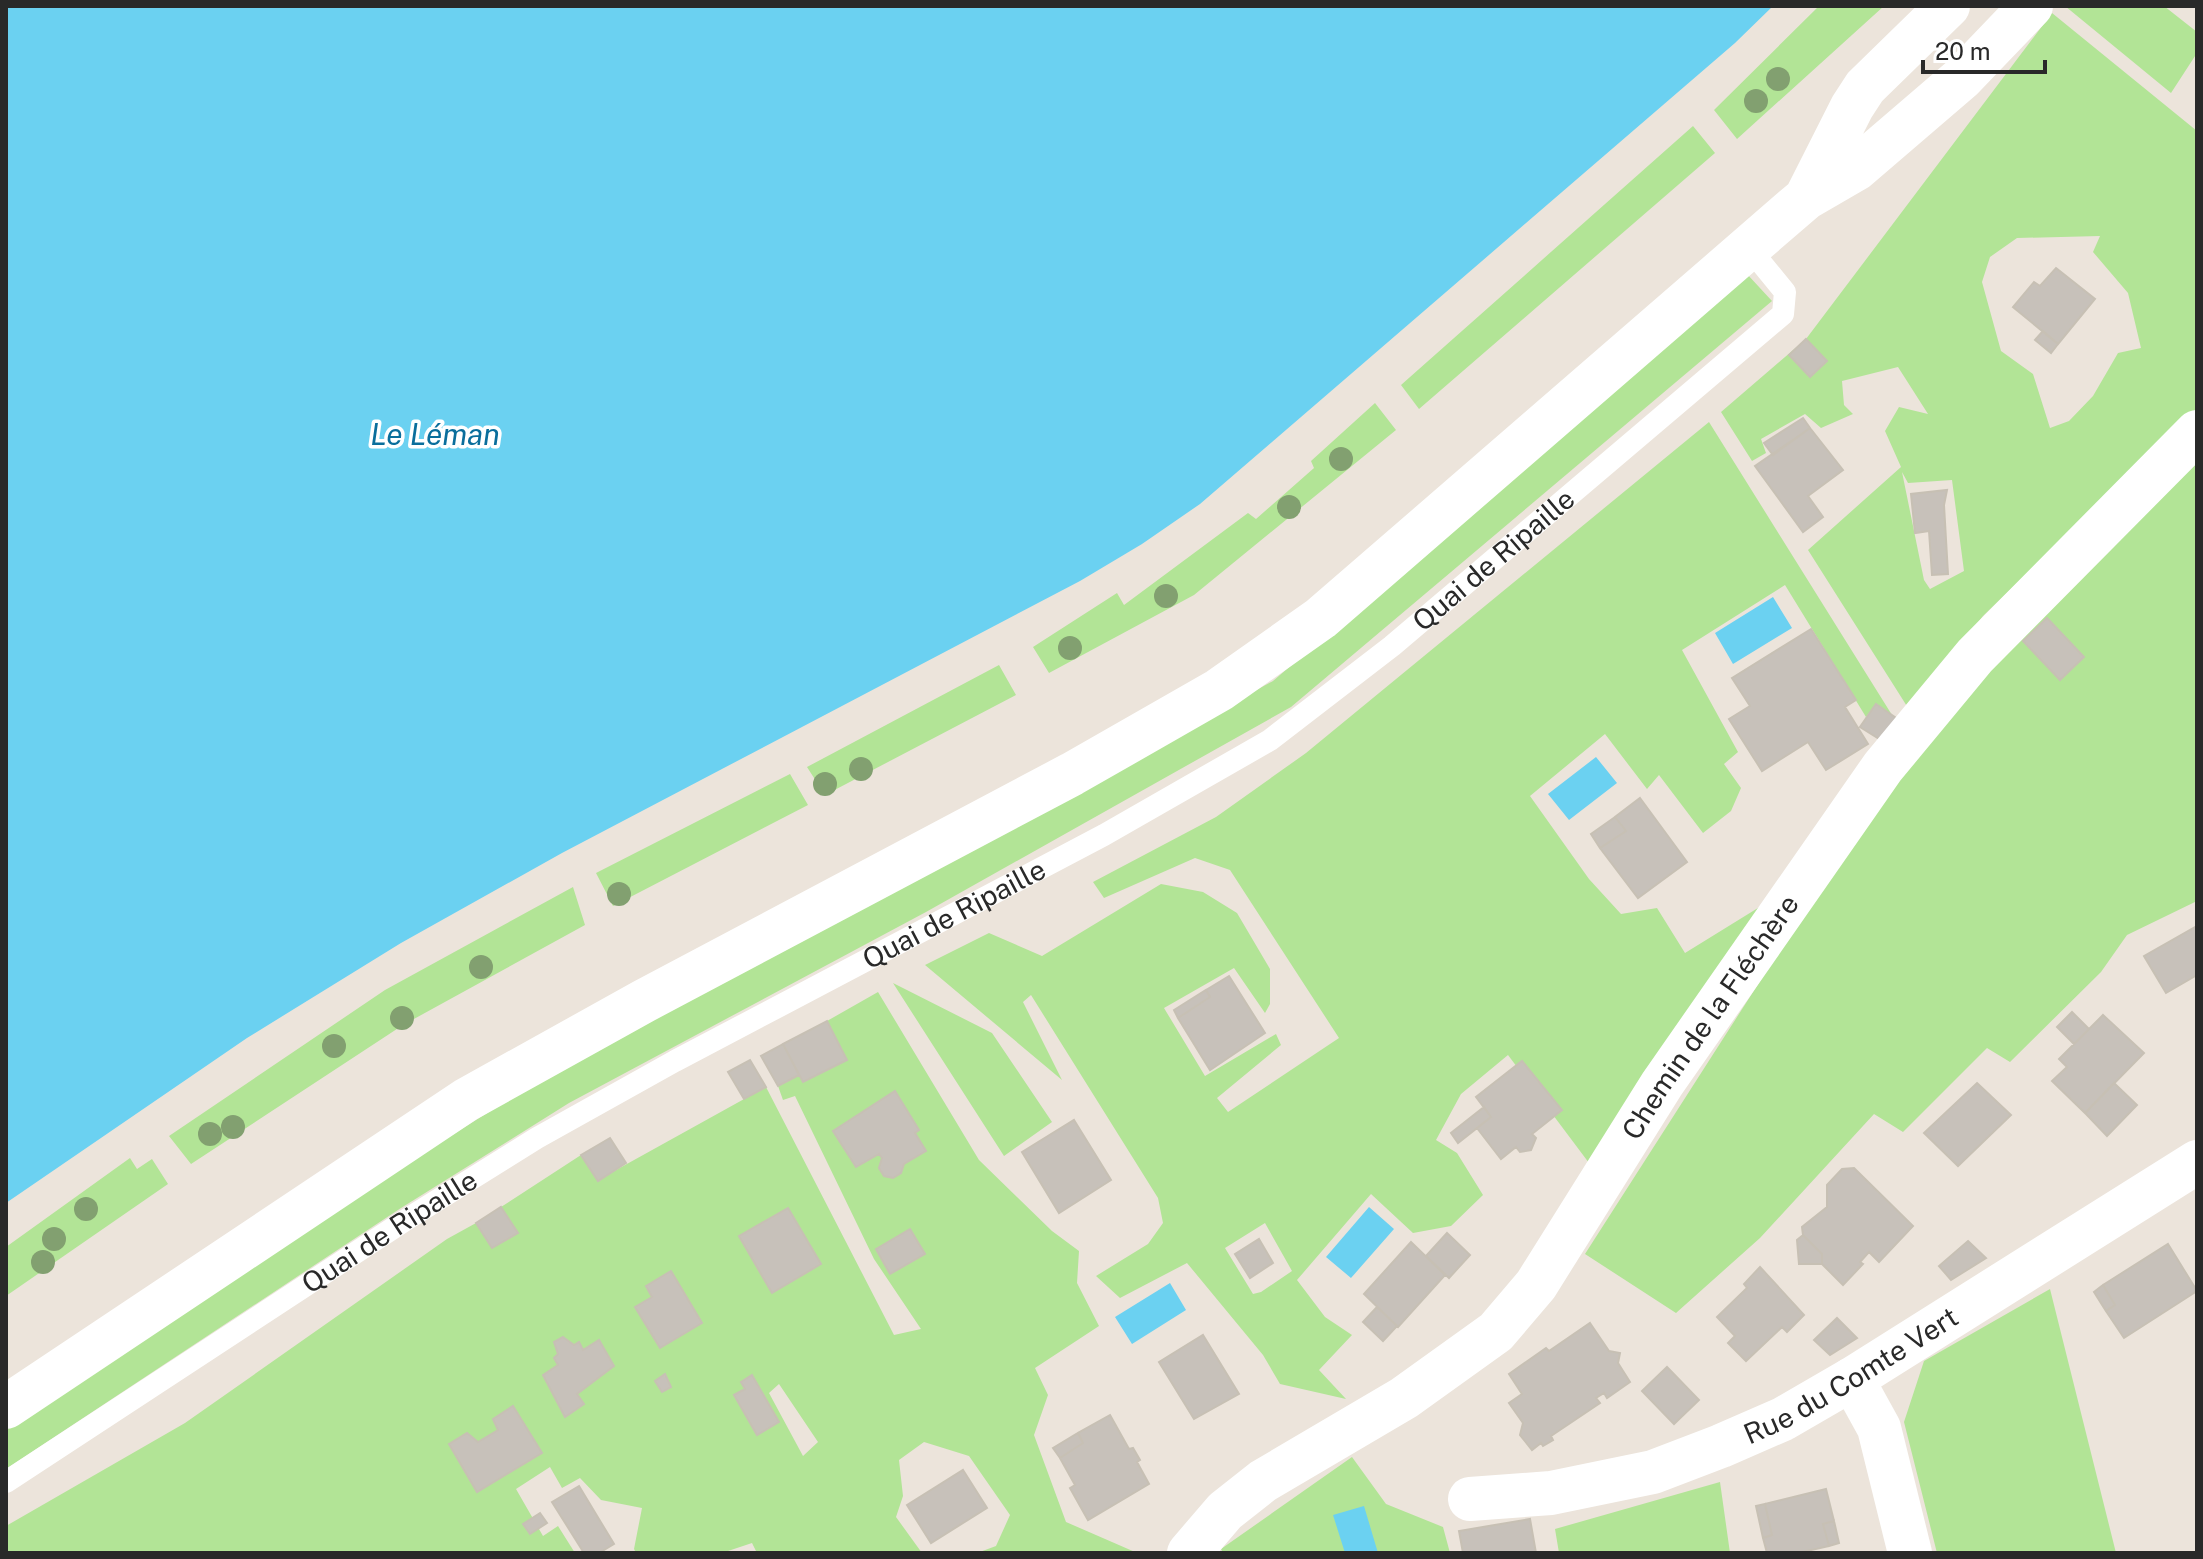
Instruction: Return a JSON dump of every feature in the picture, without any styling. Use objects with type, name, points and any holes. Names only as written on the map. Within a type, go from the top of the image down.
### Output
[{"type":"street","points":[[1806,198],[1865,87],[1948,6]]},
{"type":"street","points":[[6,1407],[466,1100],[644,1001],[1072,774],[1219,690],[1321,618],[1806,198],[1856,169],[1969,71],[2031,6]]},
{"type":"street","name":"Chemin de la Fléchère","points":[[1189,1553],[1225,1511],[1263,1481],[1404,1398],[1496,1332],[1536,1285],[1662,1084],[1883,767],[1975,656],[2197,432]]},
{"type":"street","name":"Rue du Comte Vert","points":[[1470,1499],[1551,1493],[1653,1472],[1783,1419],[1852,1379],[2197,1162]]},
{"type":"street","points":[[1852,1379],[1879,1428],[1910,1553]]},
{"type":"lane","name":"Quai de Ripaille","points":[[6,1482],[537,1138],[675,1061],[1104,835],[1270,740],[1392,646],[1783,314],[1785,292],[1749,248]]},
{"type":"green space","points":[[1819,6],[1884,6],[1737,139],[1714,110]]},
{"type":"green space","points":[[2065,6],[2164,6],[2197,32],[2197,53],[2171,93]]},
{"type":"green space","points":[[2052,13],[2197,131],[2197,408],[1983,616],[1910,711],[1808,550],[1901,467],[1885,431],[1899,407],[1928,414],[1898,367],[1842,381],[1844,405],[1853,414],[1821,428],[1805,414],[1761,439],[1766,453],[1752,461],[1721,412],[1806,339]],"holes":[[[2100,236],[2093,252],[2128,293],[2141,348],[2118,353],[2093,396],[2069,421],[2050,428],[2033,374],[2001,351],[1982,282],[1990,257],[2017,238]],[[1902,472],[1908,483],[1952,480],[1964,571],[1930,589],[1924,580]]]},
{"type":"green space","points":[[1693,126],[1715,153],[1419,409],[1401,385]]},
{"type":"green space","points":[[1747,274],[1772,301],[1291,707],[926,912],[569,1103],[401,1208],[6,1469],[6,1428],[380,1180],[551,1073],[1273,681]]},
{"type":"green space","points":[[1375,403],[1396,430],[1194,595],[1049,673],[1033,647],[1117,593],[1124,605],[1248,513],[1256,519],[1314,468],[1311,461]]},
{"type":"green space","points":[[1709,422],[1892,715],[1876,704],[1866,717],[1785,585],[1682,650],[1738,752],[1724,764],[1741,788],[1731,811],[1703,833],[1659,775],[1647,789],[1605,734],[1530,796],[1589,879],[1621,914],[1657,908],[1685,953],[1766,903],[1589,1163],[1508,1055],[1461,1094],[1436,1140],[1457,1153],[1483,1195],[1451,1226],[1413,1233],[1371,1194],[1297,1280],[1325,1317],[1352,1335],[1319,1370],[1346,1399],[1280,1384],[1263,1355],[1187,1263],[1120,1298],[1096,1276],[1148,1244],[1163,1223],[1158,1198],[1031,995],[1023,1002],[1062,1080],[925,965],[989,933],[1042,956],[1161,884],[1203,892],[1237,913],[1270,969],[1270,1004],[1265,1013],[1234,968],[1164,1008],[1205,1076],[1276,1034],[1281,1045],[1217,1098],[1228,1112],[1339,1038],[1230,870],[1195,858],[1104,898],[1093,882],[1216,817],[1306,753]],"holes":[[[1265,1223],[1292,1271],[1253,1294],[1225,1248]]]},
{"type":"green space","points":[[2197,448],[2197,901],[2127,935],[2101,972],[2010,1062],[1987,1048],[1903,1132],[1874,1114],[1760,1238],[1676,1313],[1585,1254],[1898,766]]},
{"type":"green space","points":[[999,665],[1016,695],[825,795],[807,767]]},
{"type":"green space","points":[[790,774],[808,805],[613,906],[596,873]]},
{"type":"green space","points":[[573,887],[585,925],[403,1025],[191,1164],[169,1136],[385,990]]},
{"type":"green space","points":[[893,983],[992,1033],[1052,1122],[1004,1156]]},
{"type":"green space","points":[[878,992],[979,1160],[1052,1231],[1079,1251],[1077,1283],[1099,1326],[1035,1368],[1048,1395],[1034,1435],[1066,1522],[1135,1552],[977,1553],[996,1546],[1010,1515],[969,1456],[924,1442],[899,1460],[903,1496],[896,1517],[922,1553],[757,1553],[752,1543],[722,1553],[636,1553],[634,1549],[642,1508],[601,1500],[580,1478],[562,1488],[550,1467],[516,1489],[543,1536],[558,1526],[575,1553],[6,1553],[6,1526],[185,1423],[447,1239],[476,1223],[492,1248],[517,1233],[501,1207],[581,1155],[598,1180],[766,1087],[894,1335],[921,1329],[874,1259],[795,1096],[783,1100],[778,1086],[799,1075],[803,1082],[846,1060],[827,1021]],"holes":[[[779,1384],[818,1442],[803,1456],[769,1393]]]},
{"type":"green space","points":[[130,1158],[137,1169],[152,1159],[168,1184],[6,1296],[6,1247]]},
{"type":"green space","points":[[2050,1289],[2116,1553],[1937,1553],[1904,1422],[1924,1361]]},
{"type":"green space","points":[[1352,1457],[1386,1504],[1443,1527],[1450,1553],[1223,1553],[1221,1549]]},
{"type":"green space","points":[[1720,1482],[1730,1553],[1559,1553],[1555,1529]]},
{"type":"water","name":"Le Léman","points":[[6,6],[1773,6],[1735,43],[1200,504],[1142,544],[1080,581],[562,853],[401,943],[247,1038],[6,1203]]},
{"type":"water","points":[[1773,597],[1792,628],[1733,664],[1715,633]]},
{"type":"water","points":[[1596,757],[1617,783],[1569,820],[1548,794]]},
{"type":"water","points":[[1369,1207],[1394,1229],[1351,1278],[1326,1257]]},
{"type":"water","points":[[1170,1283],[1186,1310],[1132,1344],[1115,1317]]},
{"type":"water","points":[[1364,1506],[1378,1553],[1345,1553],[1333,1515]]},
{"type":"building","points":[[2056,268],[2095,299],[2058,344],[2013,307],[2034,282],[2040,286]]},
{"type":"building","points":[[2043,331],[2058,344],[2051,353],[2035,340]]},
{"type":"building","points":[[1806,339],[1827,361],[1810,377],[1789,355]]},
{"type":"building","points":[[1803,418],[1810,428],[1773,455],[1764,443]]},
{"type":"building","points":[[1810,428],[1843,470],[1808,496],[1823,517],[1803,532],[1755,466]]},
{"type":"building","points":[[1947,490],[1944,505],[1948,574],[1932,575],[1929,531],[1915,533],[1911,494]]},
{"type":"building","points":[[2047,618],[2084,657],[2060,680],[2023,641]]},
{"type":"building","points":[[1811,629],[1856,700],[1845,707],[1868,744],[1826,770],[1808,742],[1762,771],[1729,719],[1750,706],[1732,678]]},
{"type":"building","points":[[1876,704],[1902,722],[1887,744],[1860,727]]},
{"type":"building","points":[[1640,798],[1687,862],[1638,898],[1600,848],[1626,831],[1615,817]]},
{"type":"building","points":[[1615,817],[1626,831],[1600,848],[1591,834]]},
{"type":"building","points":[[2197,926],[2197,975],[2166,993],[2144,956]]},
{"type":"building","points":[[1229,976],[1265,1033],[1210,1070],[1178,1018],[1210,997],[1206,990]]},
{"type":"building","points":[[1206,990],[1210,997],[1178,1018],[1174,1010]]},
{"type":"building","points":[[2072,1012],[2089,1029],[2074,1044],[2057,1027]]},
{"type":"building","points":[[2103,1015],[2144,1053],[2085,1113],[2052,1081],[2067,1067],[2059,1059]]},
{"type":"building","points":[[827,1021],[847,1060],[803,1082],[783,1044]]},
{"type":"building","points":[[783,1044],[799,1075],[778,1086],[761,1056]]},
{"type":"building","points":[[750,1060],[766,1087],[744,1099],[728,1072]]},
{"type":"building","points":[[1522,1061],[1562,1110],[1532,1134],[1536,1138],[1531,1150],[1520,1152],[1516,1147],[1501,1159],[1477,1128],[1491,1117],[1476,1097]]},
{"type":"building","points":[[1977,1083],[2011,1115],[1958,1166],[1924,1133]]},
{"type":"building","points":[[2114,1083],[2137,1105],[2107,1136],[2085,1113]]},
{"type":"building","points":[[895,1091],[919,1130],[915,1133],[926,1151],[904,1164],[901,1173],[893,1178],[884,1176],[879,1168],[882,1158],[879,1154],[856,1167],[833,1131]]},
{"type":"building","points":[[1484,1107],[1491,1117],[1458,1143],[1451,1133]]},
{"type":"building","points":[[1074,1120],[1111,1180],[1059,1213],[1022,1152]]},
{"type":"building","points":[[610,1138],[626,1163],[598,1181],[581,1155]]},
{"type":"building","points":[[1854,1168],[1913,1226],[1879,1262],[1869,1252],[1860,1262],[1863,1264],[1843,1285],[1822,1264],[1822,1254],[1803,1235],[1802,1227],[1827,1207],[1827,1185],[1842,1169]]},
{"type":"building","points":[[501,1207],[518,1233],[492,1248],[476,1223]]},
{"type":"building","points":[[788,1208],[821,1264],[772,1293],[739,1236]]},
{"type":"building","points":[[910,1229],[925,1254],[890,1274],[876,1249]]},
{"type":"building","points":[[1447,1233],[1470,1255],[1449,1278],[1426,1256]]},
{"type":"building","points":[[1803,1235],[1822,1254],[1822,1264],[1799,1264],[1797,1240]]},
{"type":"building","points":[[1259,1239],[1273,1263],[1250,1278],[1235,1254]]},
{"type":"building","points":[[1968,1241],[1986,1258],[1951,1280],[1939,1266]]},
{"type":"building","points":[[1411,1242],[1445,1275],[1398,1327],[1364,1294]]},
{"type":"building","points":[[2168,1244],[2197,1291],[2124,1338],[2106,1311],[2115,1305],[2103,1285]]},
{"type":"building","points":[[1760,1267],[1804,1315],[1787,1332],[1782,1327],[1746,1361],[1728,1343],[1735,1336],[1717,1317],[1747,1288],[1744,1284]]},
{"type":"building","points":[[671,1271],[702,1323],[660,1348],[635,1307],[652,1297],[646,1286]]},
{"type":"building","points":[[2103,1285],[2115,1305],[2106,1311],[2094,1292]]},
{"type":"building","points":[[1377,1307],[1397,1326],[1383,1341],[1363,1322]]},
{"type":"building","points":[[1837,1318],[1857,1338],[1830,1355],[1814,1340]]},
{"type":"building","points":[[1590,1323],[1609,1351],[1620,1353],[1618,1363],[1630,1382],[1607,1398],[1604,1393],[1596,1398],[1600,1403],[1551,1436],[1553,1440],[1543,1446],[1541,1443],[1532,1450],[1520,1435],[1523,1423],[1509,1403],[1522,1394],[1509,1374]]},
{"type":"building","points":[[1203,1335],[1239,1394],[1194,1419],[1159,1362]]},
{"type":"building","points":[[563,1337],[574,1345],[579,1342],[583,1350],[599,1340],[614,1366],[577,1394],[584,1404],[565,1417],[543,1375],[558,1365],[554,1358],[558,1354],[554,1342]]},
{"type":"building","points":[[1667,1367],[1699,1400],[1674,1424],[1642,1391]]},
{"type":"building","points":[[665,1374],[671,1387],[662,1392],[655,1381]]},
{"type":"building","points":[[752,1375],[779,1422],[757,1435],[734,1395],[745,1389],[741,1382]]},
{"type":"building","points":[[513,1406],[542,1453],[477,1492],[449,1444],[467,1433],[478,1442],[498,1430],[493,1419]]},
{"type":"building","points":[[1110,1415],[1129,1449],[1133,1448],[1140,1460],[1137,1462],[1149,1484],[1088,1520],[1070,1488],[1075,1485],[1060,1458],[1083,1443],[1078,1433]]},
{"type":"building","points":[[1078,1433],[1083,1443],[1060,1458],[1053,1448]]},
{"type":"building","points":[[963,1470],[987,1508],[931,1543],[907,1505]]},
{"type":"building","points":[[579,1486],[614,1544],[599,1553],[584,1553],[552,1502]]},
{"type":"building","points":[[1826,1489],[1834,1521],[1823,1524],[1829,1546],[1798,1553],[1767,1553],[1763,1538],[1772,1535],[1765,1504]]},
{"type":"building","points":[[1765,1504],[1772,1535],[1763,1538],[1756,1506]]},
{"type":"building","points":[[540,1513],[547,1523],[530,1534],[523,1524]]},
{"type":"building","points":[[1530,1519],[1536,1553],[1463,1553],[1459,1531]]},
{"type":"building","points":[[1834,1521],[1839,1543],[1829,1546],[1823,1524]]}]
